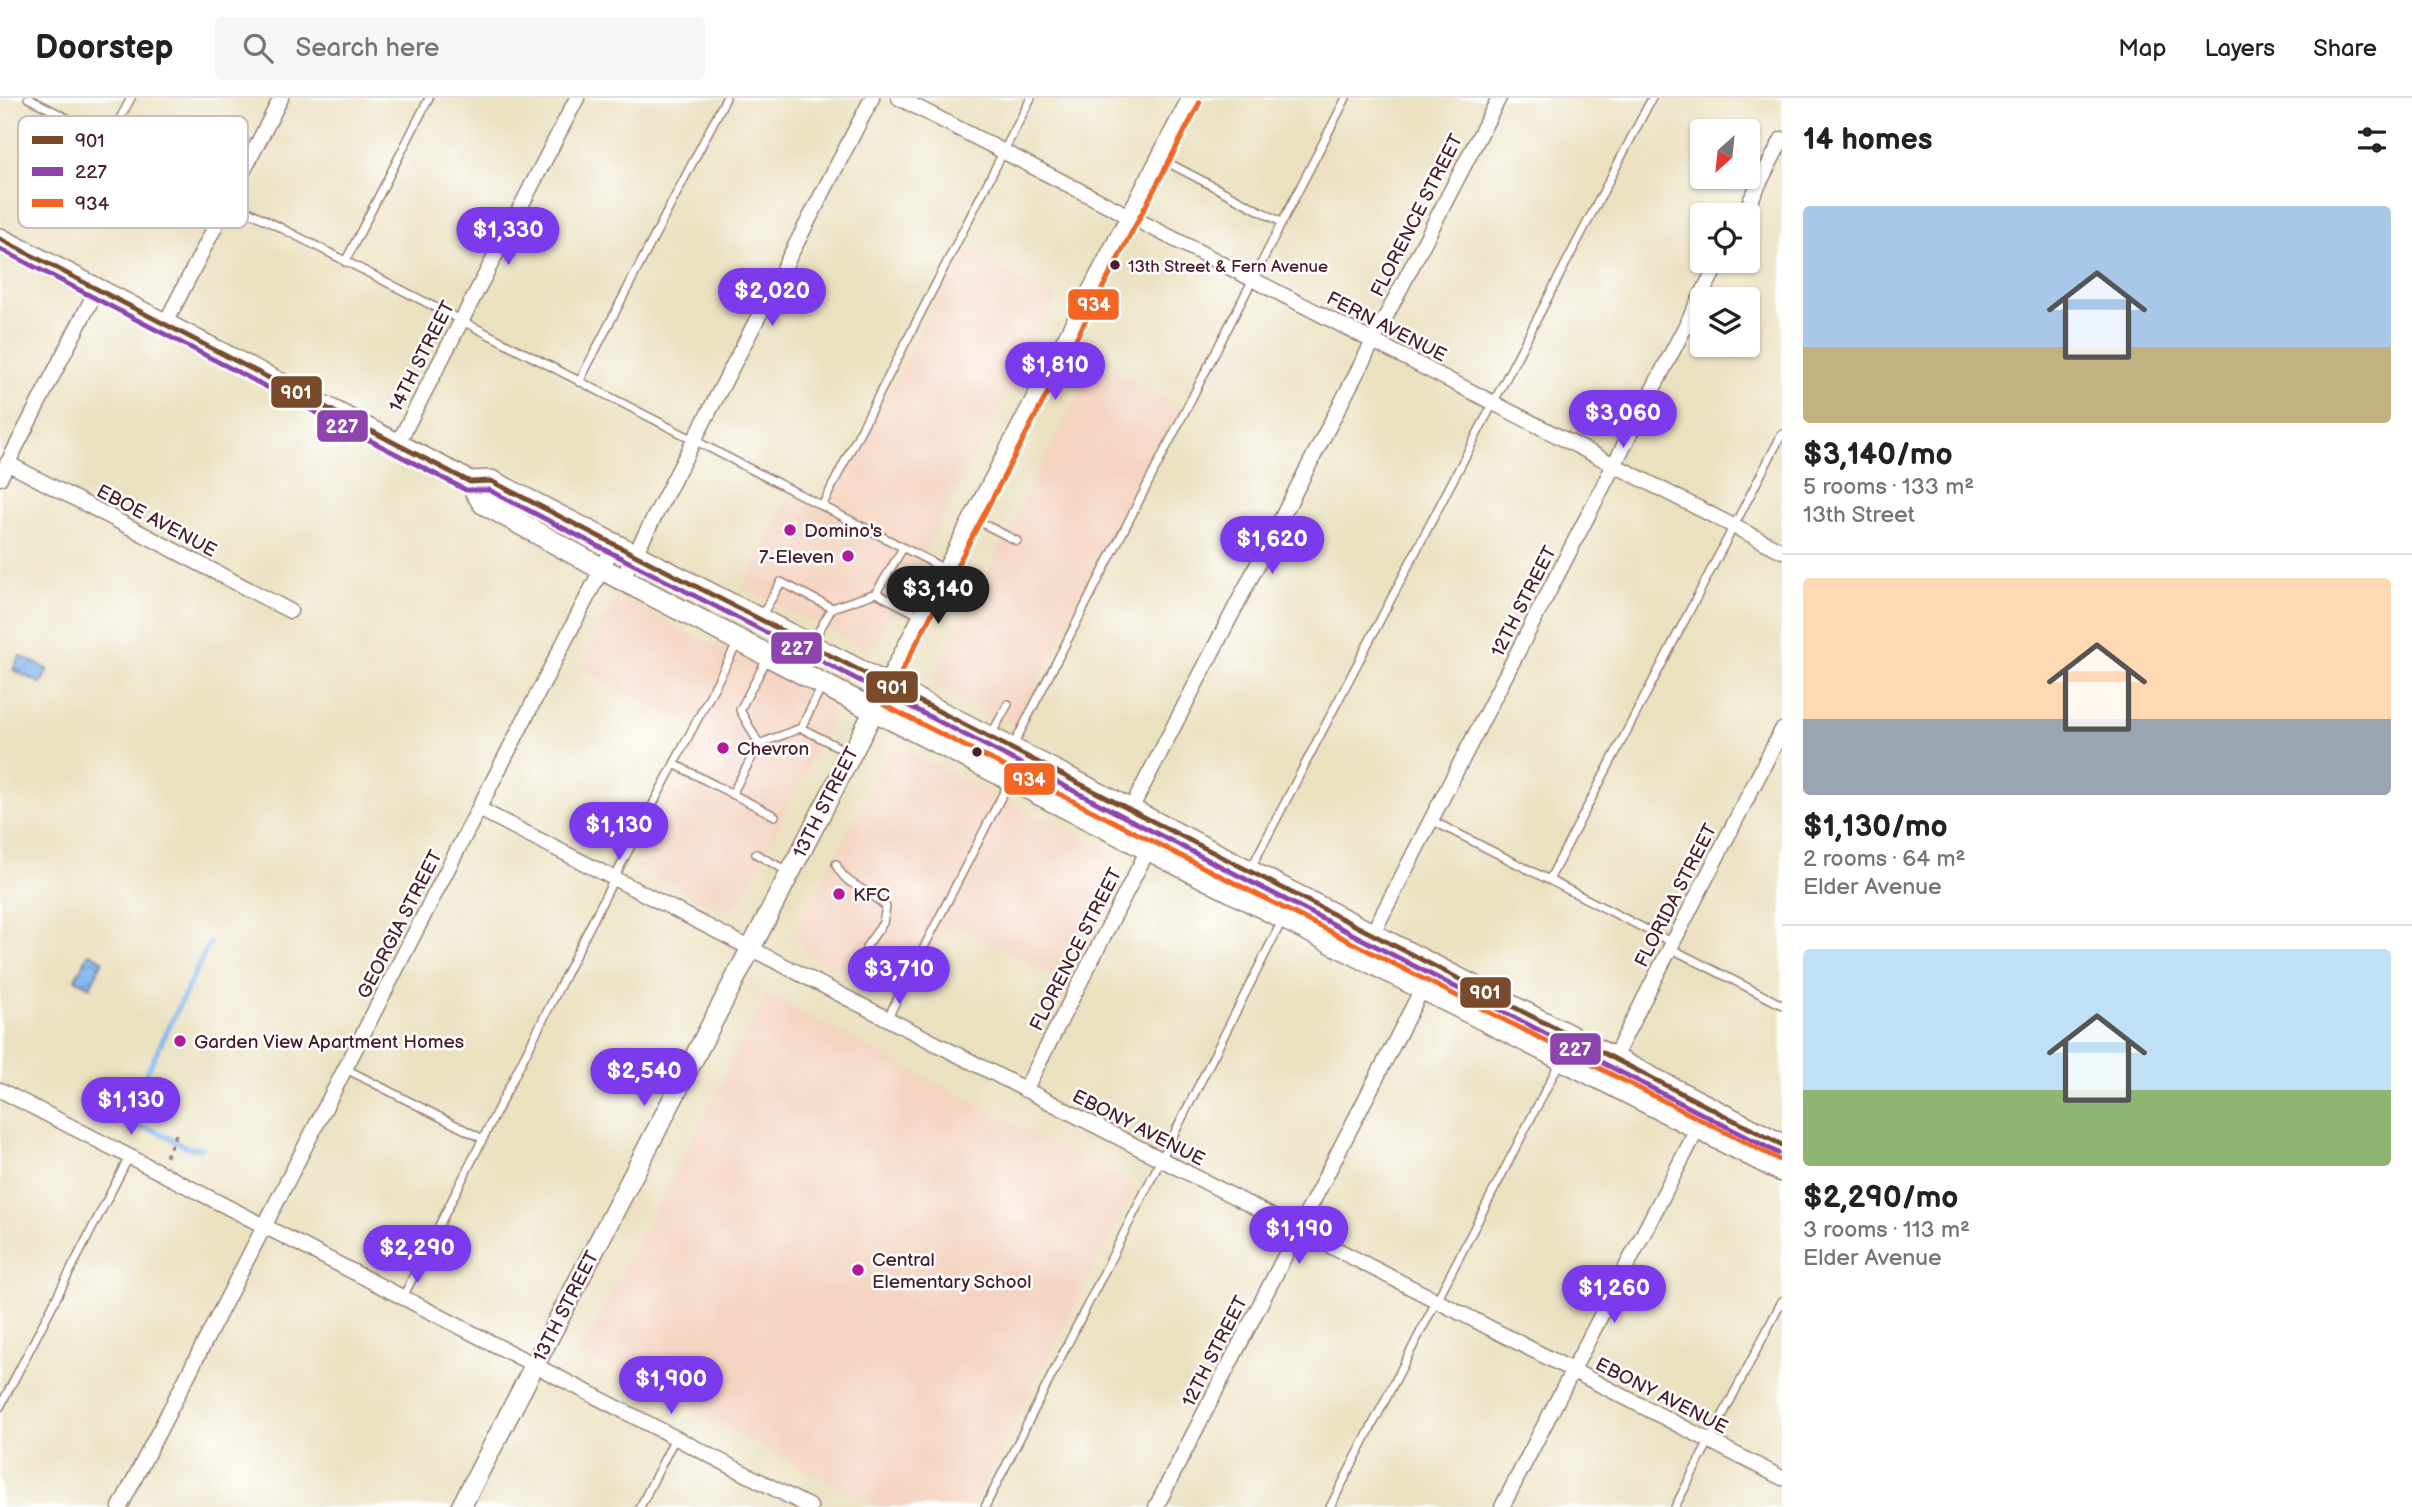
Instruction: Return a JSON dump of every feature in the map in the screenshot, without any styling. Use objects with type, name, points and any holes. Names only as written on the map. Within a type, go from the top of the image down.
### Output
[{"type":"main road","name":"13TH STREET","points":[[461,1507],[872,709],[1192,98]]},
{"type":"main road","points":[[0,240],[470,482],[491,481],[1371,935],[1608,1069],[1698,1128],[1782,1171]]},
{"type":"main road","points":[[470,482],[483,503],[602,569],[1360,958],[1562,1059],[1608,1069],[1782,1145]]},
{"type":"street","points":[[248,163],[281,98]]},
{"type":"street","name":"14TH STREET","points":[[397,445],[577,98]]},
{"type":"street","points":[[622,579],[872,98]]},
{"type":"street","name":"FERN AVENUE","points":[[899,98],[1782,551]]},
{"type":"street","name":"FLORENCE STREET","points":[[1118,834],[1499,98]]},
{"type":"street","points":[[1749,203],[1782,139]]},
{"type":"street","points":[[164,326],[215,228]]},
{"type":"street","name":"12TH STREET","points":[[1360,958],[1713,273]]},
{"type":"street","points":[[0,478],[96,291]]},
{"type":"street","name":"EBOE AVENUE","points":[[8,463],[290,611]]},
{"type":"street","name":"GEORGIA STREET","points":[[120,1507],[614,544]]},
{"type":"street","name":"FLORIDA STREET","points":[[1608,1069],[1782,730]]},
{"type":"street","name":"EBONY AVENUE","points":[[479,809],[1782,1478]]},
{"type":"street","name":"FLORENCE STREET","points":[[1025,1090],[1160,826]]},
{"type":"street","name":"12TH STREET","points":[[1156,1507],[1422,989]]},
{"type":"street","points":[[0,1090],[810,1507]]},
{"type":"street","points":[[1502,1507],[1698,1128]]},
{"type":"lane","points":[[28,98],[64,116]]},
{"type":"lane","points":[[121,116],[131,98]]},
{"type":"lane","points":[[345,262],[429,98]]},
{"type":"lane","points":[[579,382],[726,98]]},
{"type":"lane","points":[[822,506],[1031,98]]},
{"type":"lane","points":[[1011,750],[1346,98]]},
{"type":"lane","points":[[1249,872],[1652,98]]},
{"type":"lane","points":[[1160,158],[1282,222]]},
{"type":"lane","points":[[248,212],[945,569]]},
{"type":"lane","points":[[1549,880],[1782,434]]},
{"type":"lane","points":[[972,518],[1017,541]]},
{"type":"lane","points":[[810,646],[832,608],[876,593],[903,548]]},
{"type":"lane","points":[[759,619],[781,582],[832,608]]},
{"type":"lane","points":[[876,593],[921,616]]},
{"type":"lane","points":[[403,1298],[614,879],[740,640]]},
{"type":"lane","points":[[759,744],[740,710],[769,655]]},
{"type":"lane","points":[[732,794],[759,744],[801,729],[823,684]]},
{"type":"lane","points":[[989,738],[1007,704]]},
{"type":"lane","points":[[801,729],[850,753]]},
{"type":"lane","points":[[674,764],[775,816]]},
{"type":"lane","points":[[887,1019],[1010,780]]},
{"type":"lane","points":[[1431,820],[1782,1004]]},
{"type":"lane","points":[[756,854],[789,872]]},
{"type":"lane","points":[[836,864],[841,877],[878,898],[886,907],[883,923],[866,947]]},
{"type":"lane","points":[[985,1507],[1283,919]]},
{"type":"lane","points":[[1330,1507],[1562,1059]]},
{"type":"lane","points":[[346,1069],[483,1139]]},
{"type":"lane","points":[[0,1407],[129,1156]]},
{"type":"lane","points":[[1675,1507],[1782,1301]]},
{"type":"lane","points":[[640,1507],[675,1438]]},
{"type":"path","points":[[166,1157],[177,1132]]},
{"type":"shaded area","points":[[964,249],[1057,298],[876,644],[864,648],[742,588],[790,494],[825,512]]},
{"type":"shaded area","points":[[1095,363],[1182,408],[1014,726],[938,688],[934,675]]},
{"type":"shaded area","points":[[620,597],[828,703],[832,719],[752,882],[738,905],[730,910],[715,908],[632,865],[698,730],[580,669],[615,598]]},
{"type":"shaded area","points":[[902,749],[1038,817],[1049,818],[1113,853],[1116,865],[1056,978],[950,924],[906,1004],[807,954],[794,934],[891,751]]},
{"type":"shaded area","name":"Central Elementary School","points":[[767,994],[1136,1187],[971,1507],[878,1507],[580,1354]]},
{"type":"water","points":[[20,656],[48,669],[41,683],[13,670]]},
{"type":"water","points":[[89,953],[103,960],[90,987],[75,979]]},
{"type":"waterway","points":[[202,1148],[188,1147],[155,1131],[123,1122],[210,942]]},
{"type":"transit line","name":"934","points":[[1200,102],[884,705],[1782,1161]]},
{"type":"transit line","name":"901","points":[[0,239],[470,482],[491,481],[1782,1145]]},
{"type":"transit line","name":"227","points":[[0,249],[466,490],[489,490],[1778,1153]]},
{"type":"place","name":"13th Street & Fern Avenue","points":[[1115,265]]},
{"type":"place","name":"Domino's","points":[[790,530]]},
{"type":"place","name":"7-Eleven","points":[[848,556]]},
{"type":"place","name":"Chevron","points":[[723,748]]},
{"type":"place","name":"KFC","points":[[839,894]]},
{"type":"place","name":"Garden View Apartment Homes","points":[[180,1041]]},
{"type":"place","name":"Central Elementary School","points":[[858,1270]]}]
